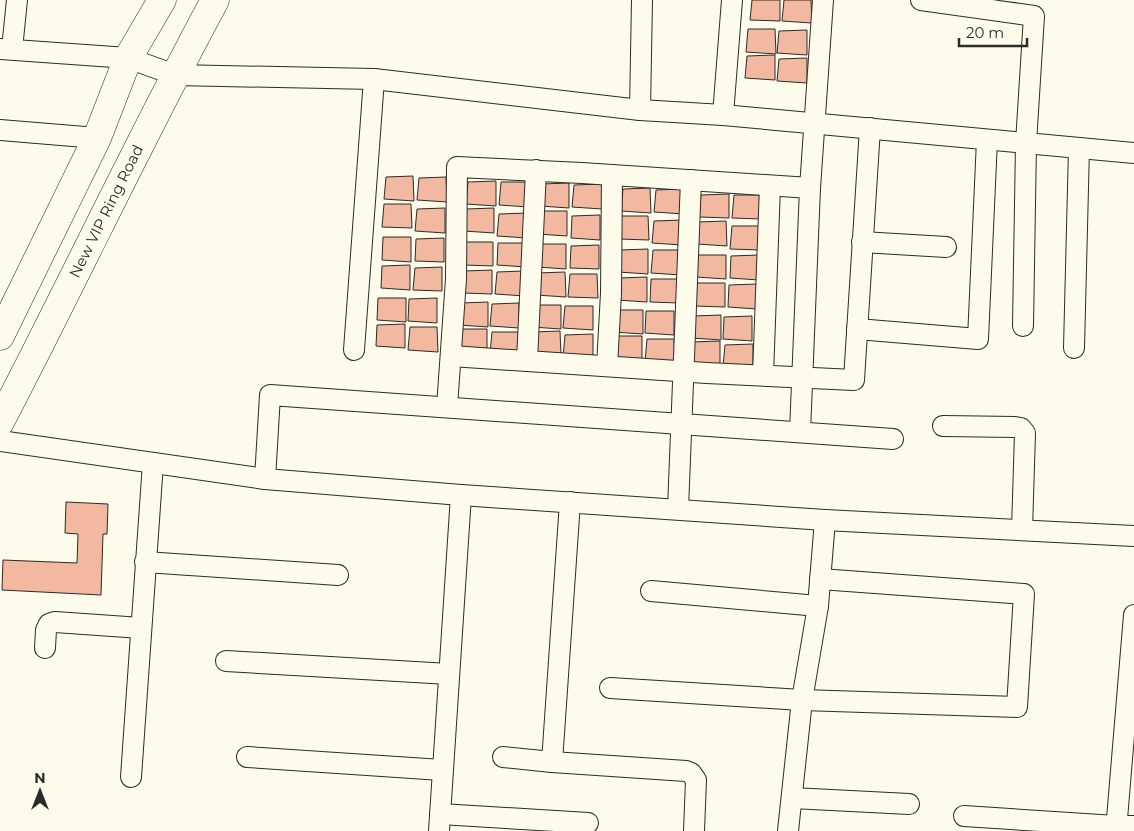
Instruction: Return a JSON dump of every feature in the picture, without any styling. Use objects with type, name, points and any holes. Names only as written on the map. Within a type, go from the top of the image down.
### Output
[{"type":"main road","points":[[0,336],[97,138],[128,58],[162,0]]},
{"type":"main road","name":"New VIP Ring Road","points":[[0,422],[174,75],[215,0]]},
{"type":"street","points":[[16,0],[6,49],[128,58],[174,75],[374,79],[640,110],[723,115],[1134,153]]},
{"type":"street","points":[[640,110],[642,0]]},
{"type":"street","points":[[723,115],[732,0]]},
{"type":"street","points":[[800,432],[810,188],[823,0]]},
{"type":"street","points":[[921,0],[1034,16],[1026,143],[1023,326]]},
{"type":"street","points":[[354,350],[374,79]]},
{"type":"street","points":[[450,356],[854,380],[870,128]]},
{"type":"street","points":[[0,130],[97,138]]},
{"type":"street","points":[[857,329],[978,339],[987,140]]},
{"type":"street","points":[[1074,348],[1079,148]]},
{"type":"street","points":[[447,408],[456,280],[458,167],[536,170],[810,188]]},
{"type":"street","points":[[527,361],[536,170]]},
{"type":"street","points":[[607,366],[612,175]]},
{"type":"street","points":[[678,510],[691,180]]},
{"type":"street","points":[[763,375],[770,186]]},
{"type":"street","points":[[862,242],[946,247]]},
{"type":"street","points":[[265,479],[270,395],[893,439]]},
{"type":"street","points":[[943,426],[1015,427],[1021,428],[1025,433],[1022,530]]},
{"type":"street","points":[[0,441],[265,479],[461,495],[824,520],[1134,536]]},
{"type":"street","points":[[131,777],[153,463]]},
{"type":"street","points":[[461,495],[440,823],[588,823]]},
{"type":"street","points":[[552,762],[570,502]]},
{"type":"street","points":[[788,831],[802,700],[818,606],[824,520]]},
{"type":"street","points":[[145,562],[338,575]]},
{"type":"street","points":[[610,688],[802,700],[1017,708],[1024,594],[820,579]]},
{"type":"street","points":[[651,591],[818,606]]},
{"type":"street","points":[[964,816],[1122,828],[1129,735],[1134,615]]},
{"type":"street","points":[[45,648],[46,630],[49,624],[55,622],[141,628]]},
{"type":"street","points":[[226,661],[450,674]]},
{"type":"street","points":[[246,757],[442,770]]},
{"type":"street","points":[[503,757],[686,771],[691,773],[696,780],[694,831]]},
{"type":"street","points":[[792,798],[909,804]]},
{"type":"building","points":[[752,0],[780,0],[780,21],[750,20]]},
{"type":"building","points":[[784,0],[811,0],[812,23],[782,21]]},
{"type":"building","points":[[748,29],[775,29],[776,54],[746,52]]},
{"type":"building","points":[[807,30],[807,55],[777,53],[779,31]]},
{"type":"building","points":[[775,55],[775,80],[745,78],[747,56]]},
{"type":"building","points":[[807,58],[807,83],[777,81],[779,59]]},
{"type":"building","points":[[413,176],[414,201],[384,199],[386,177]]},
{"type":"building","points":[[446,177],[447,202],[417,200],[419,178]]},
{"type":"building","points":[[496,181],[496,206],[466,204],[468,182]]},
{"type":"building","points":[[501,182],[529,182],[529,207],[499,205]]},
{"type":"building","points":[[569,183],[569,208],[540,206],[541,184]]},
{"type":"building","points":[[602,184],[602,209],[572,207],[574,185]]},
{"type":"building","points":[[650,188],[651,213],[621,211],[623,189]]},
{"type":"building","points":[[683,189],[684,214],[654,212],[656,190]]},
{"type":"building","points":[[729,194],[729,218],[699,217],[701,195]]},
{"type":"building","points":[[734,195],[762,195],[762,219],[732,218]]},
{"type":"building","points":[[384,204],[411,204],[412,228],[382,227]]},
{"type":"building","points":[[445,208],[445,233],[415,231],[417,209]]},
{"type":"building","points":[[494,208],[494,233],[464,231],[466,209]]},
{"type":"building","points":[[539,211],[567,211],[567,236],[537,234]]},
{"type":"building","points":[[527,213],[527,238],[497,236],[499,214]]},
{"type":"building","points":[[600,215],[600,240],[571,238],[572,216]]},
{"type":"building","points":[[621,216],[648,216],[649,240],[619,239]]},
{"type":"building","points":[[682,220],[682,245],[652,243],[654,221]]},
{"type":"building","points":[[726,221],[727,246],[697,244],[698,222]]},
{"type":"building","points":[[732,226],[759,226],[759,250],[730,249]]},
{"type":"building","points":[[383,237],[411,237],[411,262],[382,260]]},
{"type":"building","points":[[444,238],[444,262],[415,261],[416,239]]},
{"type":"building","points":[[465,242],[493,242],[493,266],[464,265]]},
{"type":"building","points":[[498,243],[526,243],[526,267],[497,265]]},
{"type":"building","points":[[538,244],[566,244],[566,269],[537,267]]},
{"type":"building","points":[[599,245],[599,269],[570,268],[571,246]]},
{"type":"building","points":[[648,249],[648,274],[618,272],[620,250]]},
{"type":"building","points":[[653,250],[681,250],[681,275],[651,273]]},
{"type":"building","points":[[698,255],[726,255],[726,279],[696,277]]},
{"type":"building","points":[[759,255],[759,280],[730,278],[731,256]]},
{"type":"building","points":[[410,265],[410,290],[381,288],[382,266]]},
{"type":"building","points":[[442,267],[442,291],[413,290],[415,268]]},
{"type":"building","points":[[492,270],[492,294],[463,293],[464,271]]},
{"type":"building","points":[[524,271],[525,296],[495,294],[497,272]]},
{"type":"building","points":[[565,272],[566,297],[536,295],[537,273]]},
{"type":"building","points":[[570,274],[597,274],[598,298],[568,297]]},
{"type":"building","points":[[647,277],[647,302],[617,300],[619,278]]},
{"type":"building","points":[[651,279],[679,279],[679,303],[650,302]]},
{"type":"building","points":[[697,283],[725,283],[725,307],[695,306]]},
{"type":"building","points":[[757,284],[757,309],[728,307],[729,285]]},
{"type":"building","points":[[378,298],[406,298],[406,322],[377,320]]},
{"type":"building","points":[[437,298],[437,323],[408,321],[409,299]]},
{"type":"building","points":[[488,302],[488,327],[459,325],[461,303]]},
{"type":"building","points":[[519,303],[519,328],[490,326],[492,304]]},
{"type":"building","points":[[534,305],[561,305],[561,329],[532,327]]},
{"type":"building","points":[[565,306],[593,306],[593,330],[563,328]]},
{"type":"building","points":[[615,310],[643,310],[643,334],[613,332]]},
{"type":"building","points":[[646,311],[674,311],[674,335],[645,333]]},
{"type":"building","points":[[721,315],[721,340],[692,338],[693,316]]},
{"type":"building","points":[[752,316],[752,341],[723,339],[724,317]]},
{"type":"building","points":[[405,324],[405,348],[376,346],[377,325]]},
{"type":"building","points":[[410,327],[437,327],[438,352],[408,350]]},
{"type":"building","points":[[460,329],[487,329],[487,353],[458,351]]},
{"type":"building","points":[[560,331],[561,355],[531,354],[533,332]]},
{"type":"building","points":[[492,332],[520,332],[520,356],[490,354]]},
{"type":"building","points":[[593,334],[593,358],[563,357],[565,335]]},
{"type":"building","points":[[614,336],[642,336],[642,361],[613,359]]},
{"type":"building","points":[[647,339],[674,339],[675,364],[645,362]]},
{"type":"building","points":[[720,341],[720,366],[691,364],[692,342]]},
{"type":"building","points":[[753,344],[753,369],[723,367],[725,345]]},
{"type":"building","points":[[66,502],[108,504],[107,534],[103,534],[101,595],[2,590],[3,560],[77,563],[78,534],[65,533]]}]
